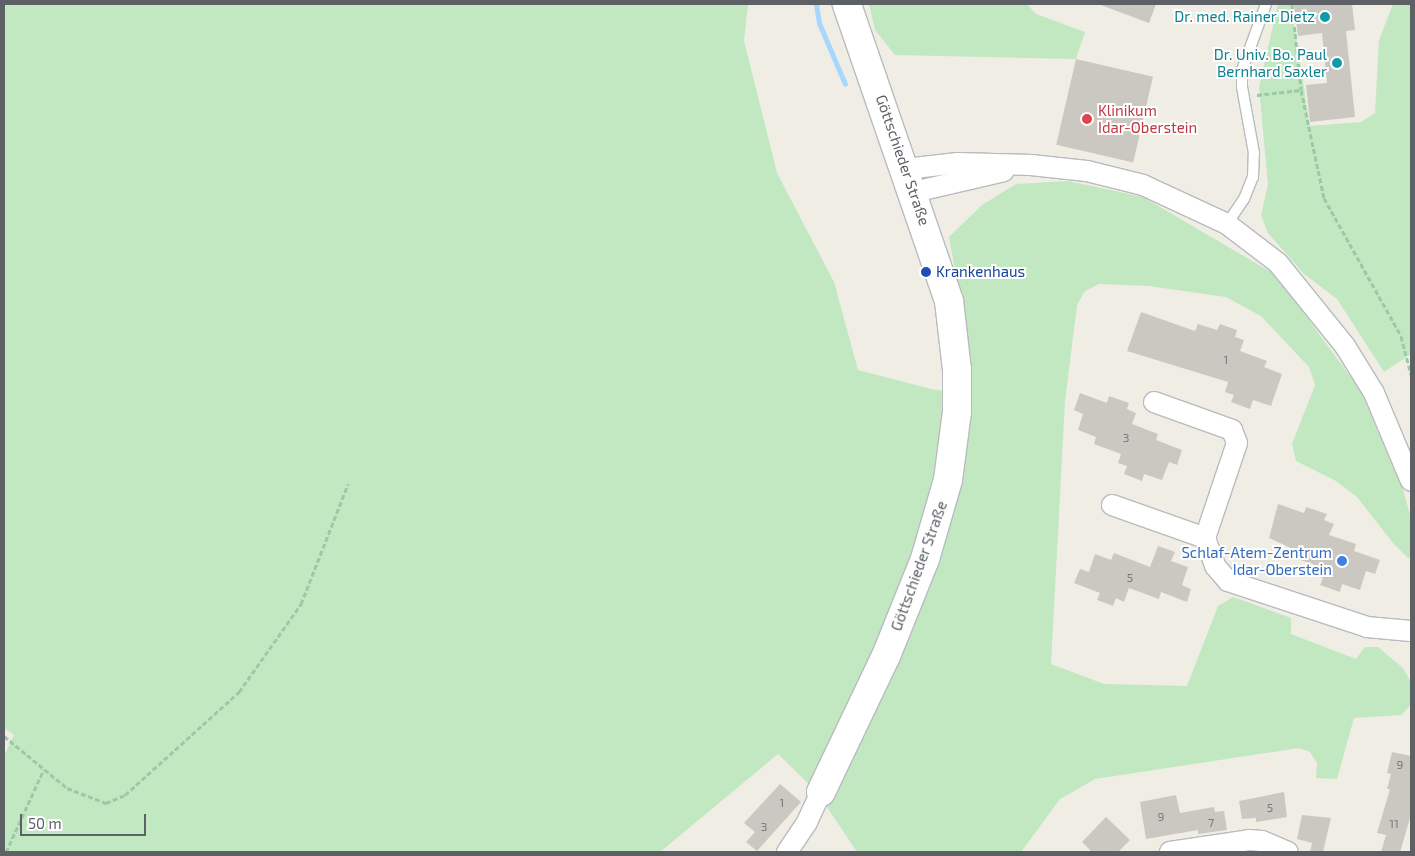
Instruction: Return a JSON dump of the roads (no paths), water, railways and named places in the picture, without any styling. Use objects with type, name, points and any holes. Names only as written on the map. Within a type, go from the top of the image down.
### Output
[{"type":"street","name":"Göttschieder Straße","points":[[787,852],[807,822],[871,689],[925,559],[939,516],[955,443],[957,370],[949,301],[847,4]]},
{"type":"street","points":[[909,180],[934,163],[1031,165],[1087,171],[1143,185],[1227,224],[1278,263],[1334,331],[1374,393],[1411,481]]},
{"type":"street","points":[[1154,402],[1232,430],[1237,443],[1205,538],[1215,566],[1228,581],[1367,627],[1411,631]]},
{"type":"street","points":[[1112,505],[1205,538]]},
{"type":"street","points":[[1170,852],[1249,840],[1262,841],[1288,852]]},
{"type":"lane","points":[[1227,224],[1250,188],[1254,166],[1242,70],[1266,4]]},
{"type":"waterway","points":[[816,4],[819,23],[845,84]]},
{"type":"place","name":"Dr. med. Rainer Dietz","points":[[1325,17]]},
{"type":"place","name":"Dr. Univ. Bo. Paul Bernhard Saxler","points":[[1337,63]]},
{"type":"place","name":"Klinikum Idar-Oberstein","points":[[1087,119]]},
{"type":"place","name":"Krankenhaus","points":[[926,272]]},
{"type":"place","name":"Schlaf-Atem-Zentrum Idar-Oberstein","points":[[1342,561]]}]
